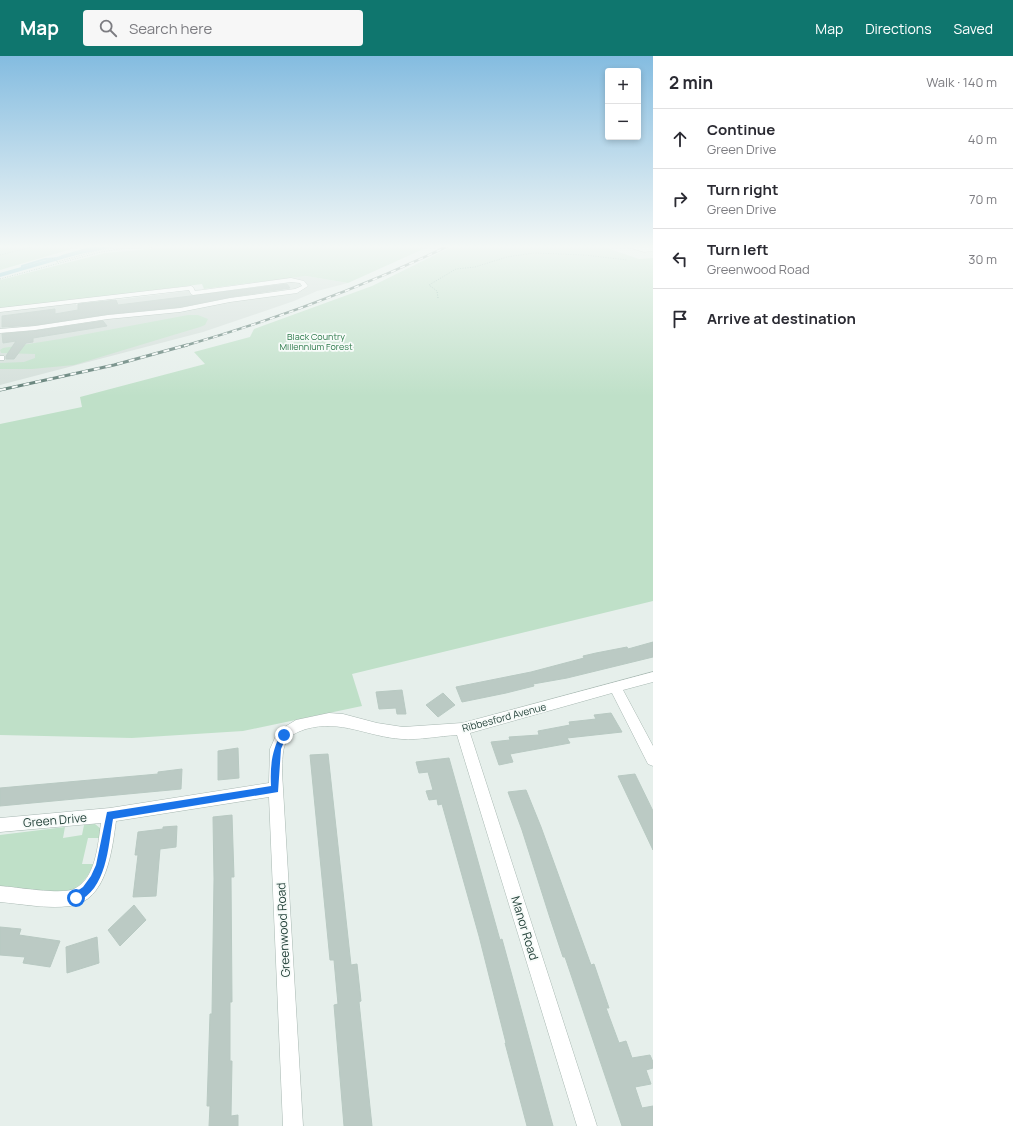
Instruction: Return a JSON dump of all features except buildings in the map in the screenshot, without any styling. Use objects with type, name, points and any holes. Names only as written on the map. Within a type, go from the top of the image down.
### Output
[{"type":"street","points":[[0,319],[1,310],[122,296]]},
{"type":"street","points":[[0,331],[35,328],[108,317],[180,310],[230,300],[260,296]]},
{"type":"street","name":"Ribbesford Avenue","points":[[284,735],[296,726],[329,719],[343,720],[377,729],[403,733],[462,729],[653,677]]},
{"type":"street","points":[[615,687],[653,760]]},
{"type":"street","name":"Manor Road","points":[[462,729],[587,1126]]},
{"type":"street","name":"Greenwood Road","points":[[284,735],[277,749],[275,772],[293,1126]]},
{"type":"street","name":"Green Drive","points":[[0,825],[110,815],[276,789]]},
{"type":"street","points":[[0,894],[59,899],[76,898],[86,890],[94,879],[101,865],[110,815]]},
{"type":"shaded area","points":[[148,296],[306,296],[203,332],[0,385],[0,310],[76,301],[76,305]]},
{"type":"green space","points":[[0,296],[109,296],[0,310]]},
{"type":"green space","name":"Black Country Millennium Forest","points":[[345,296],[653,296],[653,601],[352,674],[362,706],[243,731],[132,738],[0,735],[0,424],[82,407],[80,397],[205,364],[194,352],[250,337],[254,329]]},
{"type":"green space","points":[[188,315],[198,315],[208,319],[205,325],[200,327],[74,365],[32,369],[0,369],[0,363],[24,362],[35,358],[35,354],[1,353],[0,350],[3,348]]},
{"type":"green space","points":[[95,824],[101,829],[100,838],[88,838],[82,864],[94,864],[86,878],[75,889],[65,893],[0,886],[0,835],[65,827],[63,838],[82,835],[84,825]]},
{"type":"railway","points":[[184,346],[285,314],[333,296]]},
{"type":"railway","points":[[0,390],[114,365],[187,345]]},
{"type":"route","points":[[76,898],[86,890],[94,879],[101,865],[110,815],[276,789],[275,772],[277,749],[284,735]]}]
